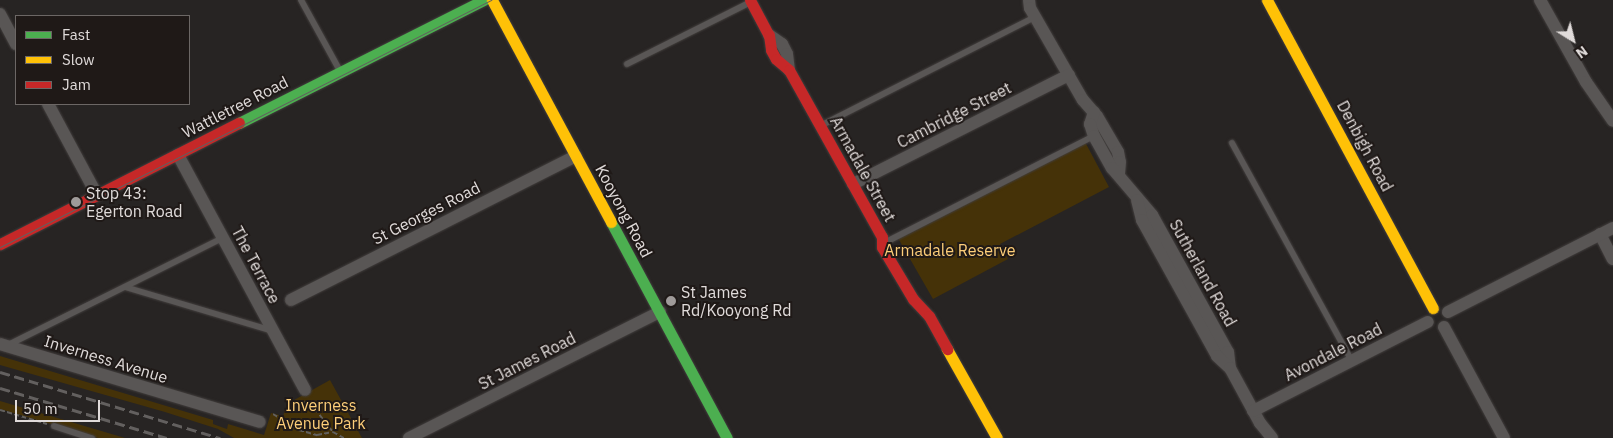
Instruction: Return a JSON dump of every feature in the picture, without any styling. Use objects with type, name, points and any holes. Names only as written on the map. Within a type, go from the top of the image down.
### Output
[{"type":"street","name":"Wattletree Road","points":[[0,244],[484,0]]},
{"type":"street","name":"Kooyong Road","points":[[492,0],[727,438]]},
{"type":"street","name":"Denbigh Road","points":[[1267,0],[1433,308]]},
{"type":"street","points":[[1540,0],[1595,97],[1613,121]]},
{"type":"street","name":"Armadale Street","points":[[752,1],[770,35],[785,49],[789,70],[882,237],[882,244],[886,254],[913,299],[929,316],[997,438]]},
{"type":"street","name":"Sutherland Road","points":[[1029,6],[1083,100],[1106,130],[1119,155],[1119,174]]},
{"type":"street","points":[[0,14],[15,42]]},
{"type":"street","name":"Cambridge Street","points":[[853,184],[1069,75]]},
{"type":"street","points":[[49,105],[97,195]]},
{"type":"street","name":"Sutherland Road","points":[[1094,112],[1090,124],[1094,136],[1111,166],[1137,199],[1142,220],[1217,356],[1230,368],[1262,428],[1272,438]]},
{"type":"street","name":"The Terrace","points":[[178,154],[273,331],[303,395]]},
{"type":"street","name":"St Georges Road","points":[[291,300],[576,156]]},
{"type":"street","points":[[1448,312],[1613,228]]},
{"type":"street","points":[[1600,234],[1613,259]]},
{"type":"street","points":[[1442,307],[1448,312],[1449,322],[1444,327],[1435,328],[1428,322],[1428,313],[1433,308],[1442,307]]},
{"type":"street","name":"St James Road","points":[[408,438],[660,312]]},
{"type":"street","name":"Avondale Road","points":[[1253,411],[1428,322]]},
{"type":"street","points":[[1444,327],[1504,438]]},
{"type":"street","name":"Inverness Avenue","points":[[4,345],[260,422]]},
{"type":"lane","points":[[300,0],[341,72]]},
{"type":"lane","points":[[627,64],[752,1]]},
{"type":"lane","points":[[821,126],[1029,6]]},
{"type":"lane","points":[[882,244],[1106,130]]},
{"type":"lane","points":[[1232,143],[1352,360]]},
{"type":"lane","points":[[4,345],[223,238]]},
{"type":"lane","points":[[125,287],[273,331]]},
{"type":"lane","points":[[54,426],[92,438]]},
{"type":"path","points":[[303,395],[333,432],[344,438]]},
{"type":"path","points":[[0,410],[54,426]]},
{"type":"path","points":[[273,414],[299,430],[309,433],[317,435],[333,432]]},
{"type":"green space","name":"Armadale Reserve","points":[[1084,140],[1109,187],[1000,244],[1008,259],[933,299],[898,238]]},
{"type":"green space","name":"Inverness Avenue Park","points":[[0,356],[213,420],[213,424],[227,429],[228,424],[264,435],[271,413],[283,416],[287,404],[330,380],[362,438],[234,438],[218,429],[165,412],[0,365]]},
{"type":"green space","points":[[0,401],[125,438],[98,438],[81,433],[0,409]]},
{"type":"tram line","points":[[0,247],[491,0]]},
{"type":"railway","points":[[0,372],[220,438]]},
{"type":"railway","points":[[0,388],[167,438]]},
{"type":"traffic: fast","points":[[239,123],[484,0]]},
{"type":"traffic: fast","points":[[611,222],[727,438]]},
{"type":"traffic: slow","points":[[492,0],[611,222]]},
{"type":"traffic: slow","points":[[1267,0],[1433,308]]},
{"type":"traffic: slow","points":[[947,349],[997,438]]},
{"type":"traffic: jam","points":[[750,0],[769,35],[771,50],[776,59],[789,70],[882,237],[882,247],[913,299],[929,316],[947,349]]},
{"type":"traffic: jam","points":[[0,244],[239,123]]},
{"type":"place","name":"Stop 43: Egerton Road","points":[[76,202]]},
{"type":"place","name":"St James Rd/Kooyong Rd","points":[[671,301]]}]
